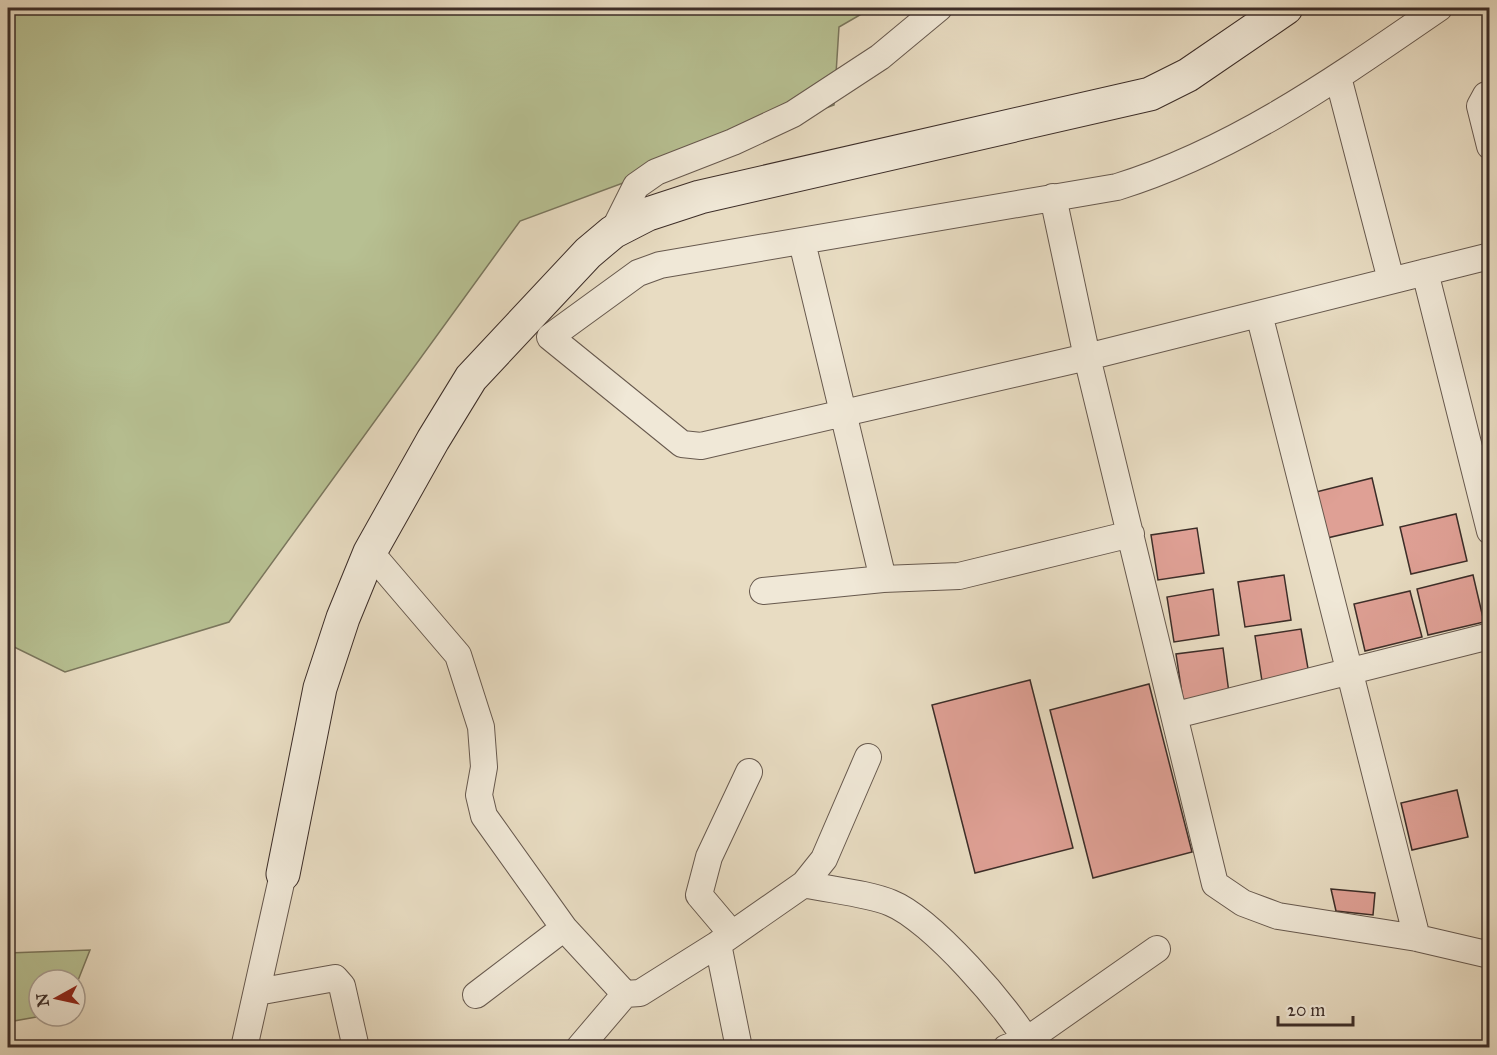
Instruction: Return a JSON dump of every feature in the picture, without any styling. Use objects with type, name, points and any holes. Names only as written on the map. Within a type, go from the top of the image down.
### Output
[{"type":"street","points":[[613,232],[636,186],[656,172],[733,142],[793,114],[880,57],[939,8]]},
{"type":"street","points":[[538,327],[588,253],[613,232],[648,214],[700,197],[1150,94],[1188,75],[1286,8]]},
{"type":"street","points":[[244,1047],[258,992],[321,688],[343,618],[370,552],[471,378],[538,327],[638,273],[660,264],[802,242],[1117,187],[1156,175],[1221,147],[1338,77],[1439,8]]},
{"type":"street","points":[[1338,77],[1392,280]]},
{"type":"street","points":[[1490,94],[1486,95],[1480,106],[1490,146]]},
{"type":"street","points":[[1053,197],[1087,357],[1176,715],[1215,884],[1243,903],[1278,916],[1417,938],[1490,955]]},
{"type":"street","points":[[802,242],[883,579]]},
{"type":"street","points":[[538,327],[682,444],[701,446],[1087,357],[1490,256]]},
{"type":"street","points":[[1425,272],[1490,531]]},
{"type":"street","points":[[1259,314],[1417,938]]},
{"type":"street","points":[[763,591],[883,579],[959,576],[1131,534]]},
{"type":"street","points":[[370,552],[458,655],[481,727],[484,767],[479,795],[483,816],[564,928],[625,994]]},
{"type":"street","points":[[1176,715],[1490,636]]},
{"type":"street","points":[[579,1047],[625,994],[640,993],[725,939],[804,884],[824,859],[868,757]]},
{"type":"street","points":[[740,1047],[725,939],[699,895],[709,857],[749,772]]},
{"type":"street","points":[[804,884],[890,902],[919,918],[996,998],[1022,1045],[1157,950]]},
{"type":"street","points":[[476,995],[564,928]]},
{"type":"street","points":[[258,992],[335,978],[342,986],[356,1047]]},
{"type":"green space","points":[[8,8],[872,8],[839,27],[834,105],[520,221],[229,622],[65,672],[8,644]]},
{"type":"green space","points":[[90,950],[83,968],[27,968],[27,1019],[8,1022],[8,953]]},
{"type":"building","points":[[1372,478],[1383,525],[1327,538],[1316,492]]},
{"type":"building","points":[[1456,514],[1467,561],[1411,574],[1400,527]]},
{"type":"building","points":[[1197,528],[1204,573],[1158,580],[1151,535]]},
{"type":"building","points":[[1284,575],[1291,620],[1245,627],[1238,582]]},
{"type":"building","points":[[1473,575],[1484,622],[1428,635],[1417,589]]},
{"type":"building","points":[[1213,589],[1219,635],[1174,642],[1167,597]]},
{"type":"building","points":[[1410,591],[1422,637],[1365,651],[1354,604]]},
{"type":"building","points":[[1301,629],[1309,674],[1262,681],[1255,636]]},
{"type":"building","points":[[1223,648],[1229,693],[1183,700],[1176,654]]},
{"type":"building","points":[[1030,680],[1073,848],[975,873],[932,705]]},
{"type":"building","points":[[1149,684],[1192,852],[1093,878],[1050,710]]},
{"type":"building","points":[[1490,778],[1490,810],[1483,779]]},
{"type":"building","points":[[1457,790],[1468,837],[1412,850],[1401,803]]},
{"type":"building","points":[[1331,889],[1375,893],[1373,915],[1336,911]]}]
